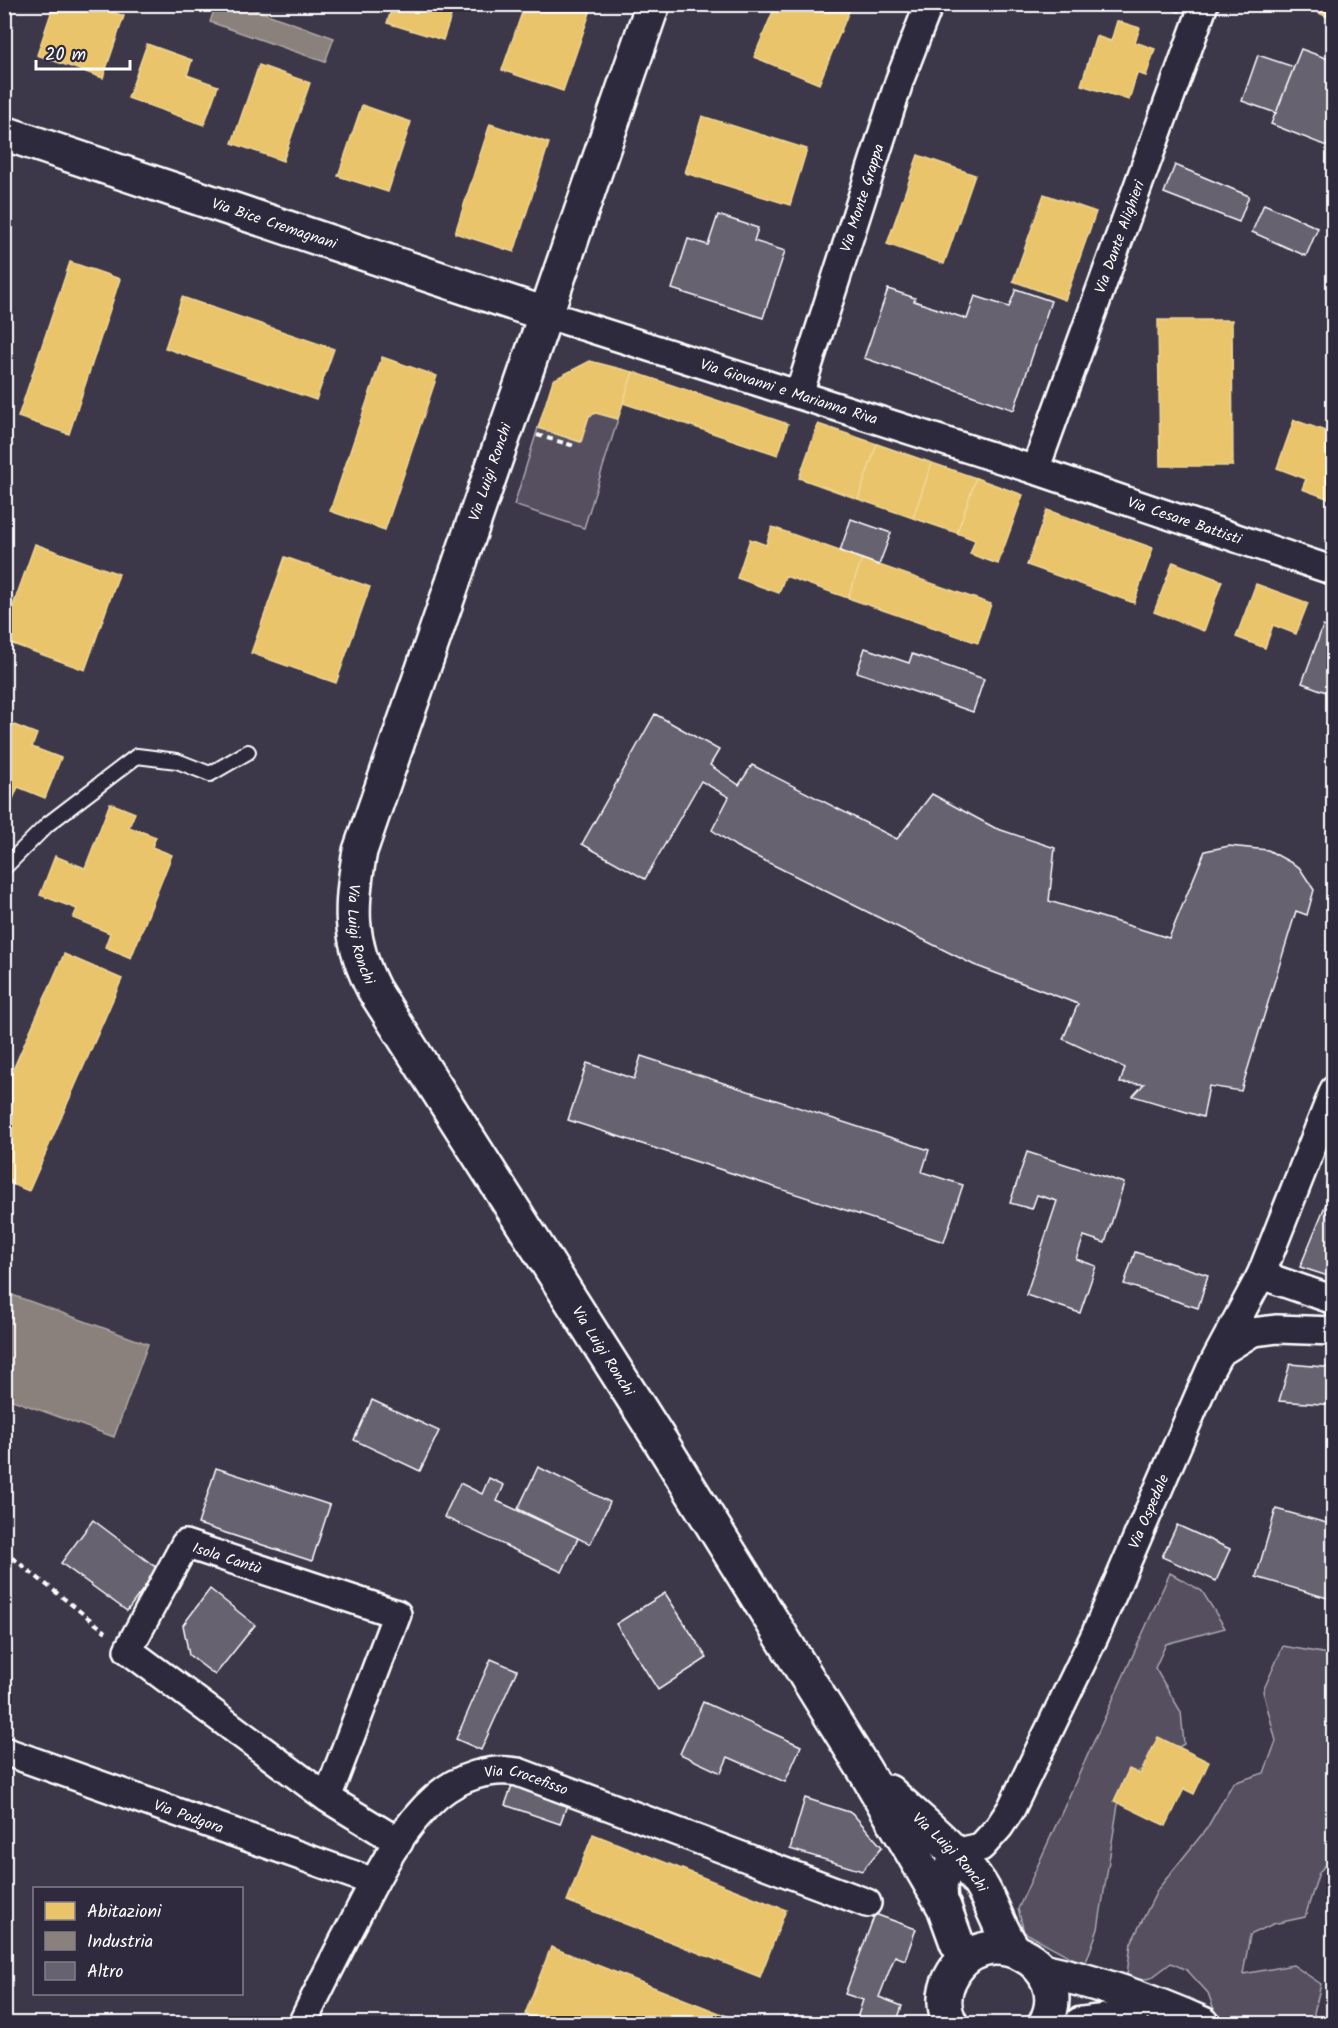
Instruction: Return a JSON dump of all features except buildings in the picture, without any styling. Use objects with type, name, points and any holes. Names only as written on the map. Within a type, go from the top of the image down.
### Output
[{"type":"street","name":"Via Luigi Ronchi","points":[[653,4],[360,851],[352,903],[357,951],[374,990],[865,1771],[944,1907],[957,1943],[966,1957]]},
{"type":"street","name":"Via Monte Grappa","points":[[799,394],[900,79],[929,4]]},
{"type":"street","name":"Via Dante Alighieri","points":[[1035,470],[1204,4]]},
{"type":"street","name":"Via Bice Cremagnani","points":[[4,133],[545,314]]},
{"type":"street","name":"Via Giovanni e Marianna Riva","points":[[545,314],[1035,470]]},
{"type":"street","name":"Via Cesare Battisti","points":[[1035,470],[1334,571]]},
{"type":"street","name":"Via Ospedale","points":[[954,1853],[981,1847],[1011,1809],[1095,1635],[1210,1370],[1261,1275],[1334,1090]]},
{"type":"street","points":[[1261,1275],[1334,1300]]},
{"type":"street","points":[[1220,1353],[1254,1332],[1277,1329],[1334,1331]]},
{"type":"street","name":"Isola Cantù","points":[[128,1650],[185,1544],[397,1614],[327,1798]]},
{"type":"street","points":[[128,1650],[327,1798],[399,1842]]},
{"type":"street","name":"Via Podgora","points":[[4,1751],[374,1882]]},
{"type":"street","name":"Via Crocefisso","points":[[302,2024],[374,1882],[412,1823],[439,1794],[462,1780],[494,1770],[518,1772],[867,1903]]},
{"type":"street","name":"Via Luigi Ronchi","points":[[865,1771],[954,1853],[979,1883],[990,1902],[1004,1936],[1014,1950]]},
{"type":"street","points":[[944,1907],[943,1886],[954,1853]]},
{"type":"street","points":[[943,2016],[946,1985],[954,1970],[966,1957],[981,1950],[997,1947],[1014,1950],[1030,1958],[1042,1970],[1049,1985],[1051,2002],[1045,2024]]},
{"type":"street","points":[[1042,1970],[1126,1993],[1203,2024]]},
{"type":"street","points":[[1081,2024],[1112,2020],[1131,2024]]},
{"type":"lane","points":[[4,868],[48,824],[137,756],[177,761],[210,774],[248,752]]},
{"type":"path","points":[[536,435],[571,445],[573,439]]},
{"type":"path","points":[[4,1551],[128,1650]]},
{"type":"shaded area","points":[[596,413],[618,419],[584,528],[514,505],[538,428],[580,442],[589,416]]},
{"type":"shaded area","points":[[1170,1573],[1202,1591],[1225,1628],[1166,1644],[1155,1668],[1181,1712],[1184,1744],[1148,1764],[1121,1786],[1098,1929],[1085,1965],[1024,1932],[1018,1909]]},
{"type":"shaded area","points":[[1283,1646],[1333,1655],[1333,1858],[1319,1872],[1305,1917],[1273,1924],[1250,1935],[1243,1974],[1293,1965],[1321,1984],[1314,2013],[1315,2023],[1219,2023],[1208,1993],[1187,1970],[1171,1963],[1151,1978],[1126,1982],[1131,1943],[1158,1889],[1207,1828],[1233,1783],[1264,1773],[1276,1741],[1263,1691]]}]
